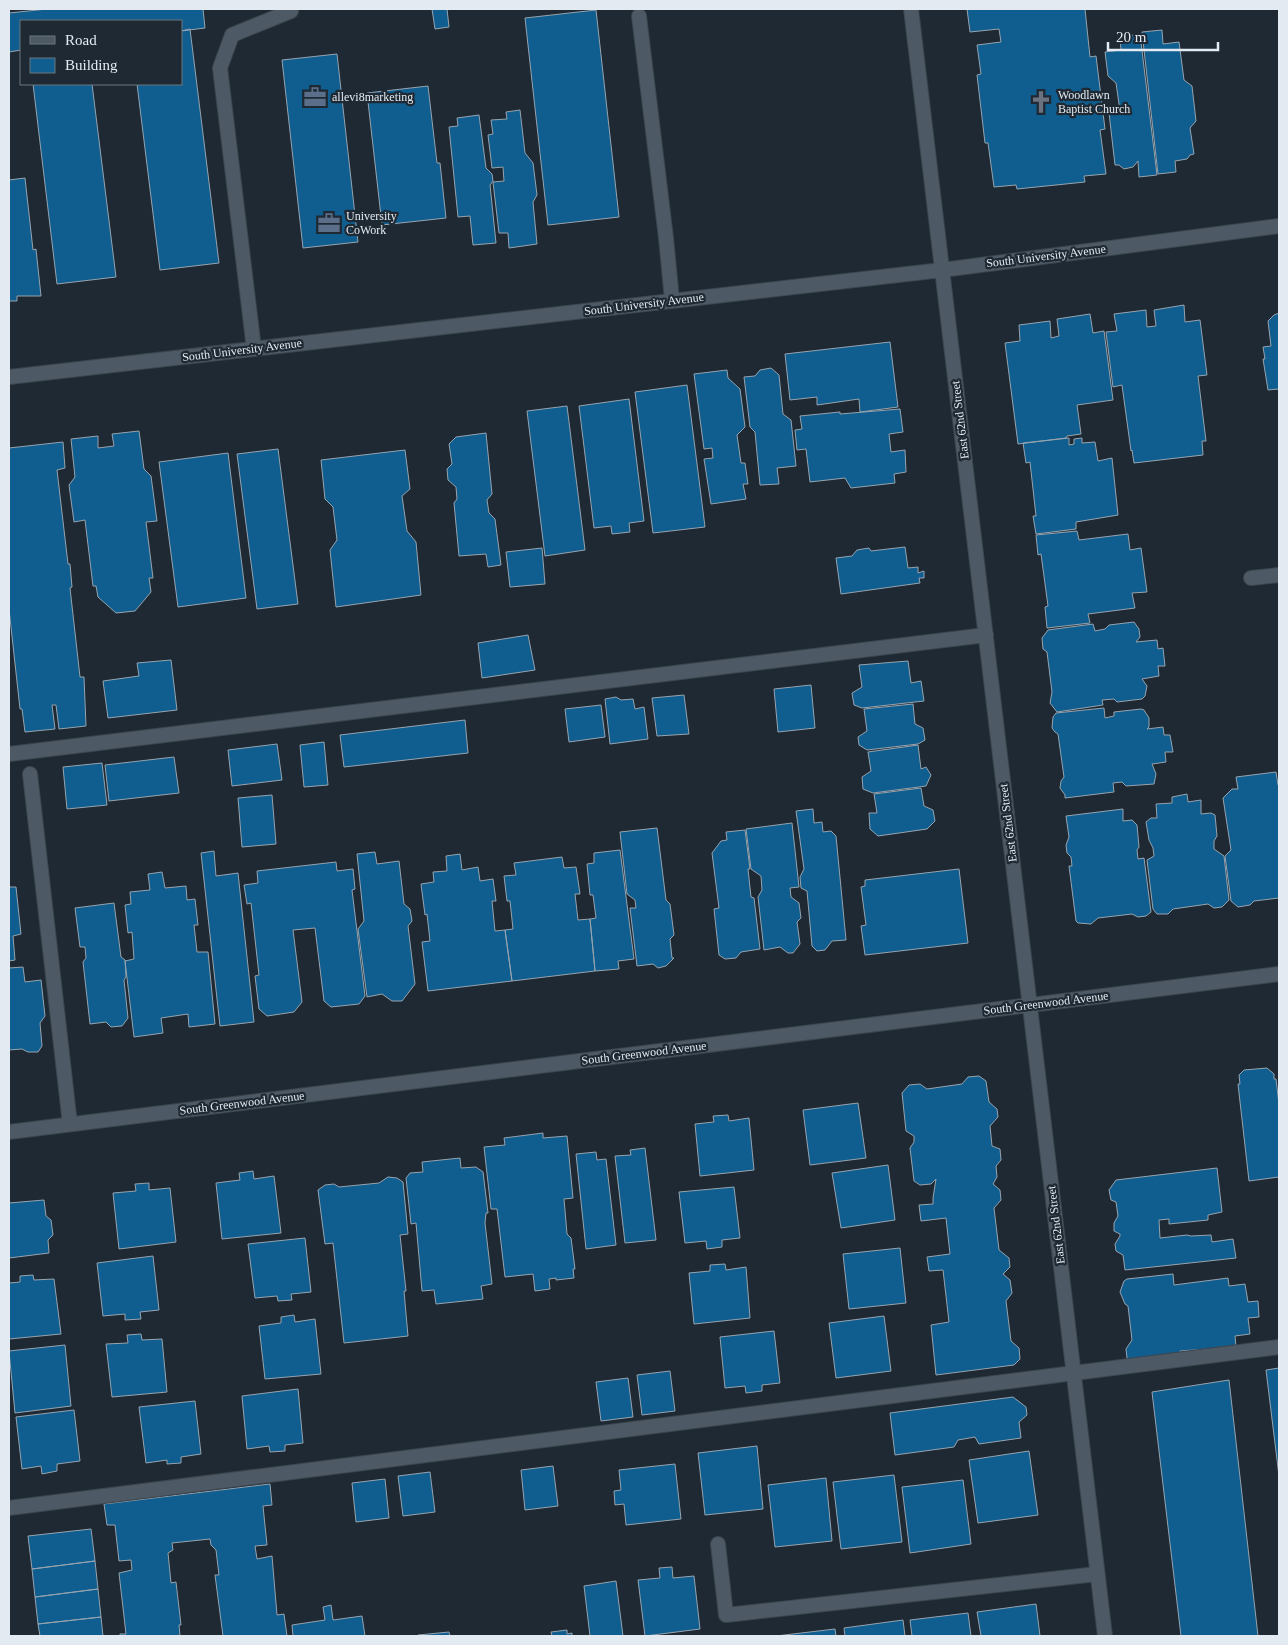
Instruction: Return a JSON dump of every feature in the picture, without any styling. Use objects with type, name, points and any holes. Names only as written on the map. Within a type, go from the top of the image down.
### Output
[{"type":"street","name":"East 62nd Street","points":[[911,9],[1105,1636]]},
{"type":"street","points":[[254,349],[220,68],[232,35],[291,12]]},
{"type":"street","points":[[639,16],[672,300]]},
{"type":"street","name":"South University Avenue","points":[[9,377],[942,270],[1279,226]]},
{"type":"street","points":[[1251,578],[1279,575]]},
{"type":"street","points":[[9,754],[986,635]]},
{"type":"street","points":[[30,774],[70,1124]]},
{"type":"street","name":"South Greenwood Avenue","points":[[9,1132],[1279,974]]},
{"type":"street","points":[[9,1508],[1279,1347]]},
{"type":"street","points":[[718,1544],[726,1615],[1097,1574]]},
{"type":"building","points":[[47,9],[203,9],[205,28],[182,31],[182,20],[20,20],[20,50],[9,52],[9,13]]},
{"type":"building","points":[[432,9],[447,9],[449,27],[435,29]]},
{"type":"building","name":"Woodlawn Baptist Church","points":[[967,9],[1085,9],[1090,57],[1096,56],[1105,129],[1100,130],[1106,174],[1084,176],[1085,182],[1017,189],[1016,185],[994,187],[988,143],[985,143],[977,75],[981,74],[977,45],[1001,42],[999,29],[970,32]]},
{"type":"building","points":[[596,10],[619,217],[548,225],[525,18]]},
{"type":"building","points":[[190,29],[219,263],[160,270],[137,85],[182,85],[182,31]]},
{"type":"building","points":[[1162,30],[1163,44],[1179,42],[1184,80],[1192,86],[1196,121],[1190,128],[1194,154],[1190,155],[1187,159],[1175,161],[1176,172],[1158,174],[1142,32]]},
{"type":"building","points":[[1140,34],[1157,175],[1139,177],[1138,161],[1133,167],[1124,169],[1119,165],[1115,165],[1109,113],[1120,111],[1116,83],[1108,76],[1105,52],[1121,50],[1120,37]]},
{"type":"building","points":[[337,54],[358,242],[303,248],[282,60]]},
{"type":"building","points":[[33,85],[92,85],[116,277],[57,284]]},
{"type":"building","points":[[428,86],[446,218],[382,225],[367,93]]},
{"type":"building","points":[[520,110],[525,153],[533,163],[537,195],[533,202],[537,244],[509,248],[508,233],[499,233],[493,182],[504,181],[503,167],[492,168],[488,135],[493,134],[491,120],[507,119],[506,112]]},
{"type":"building","points":[[479,115],[486,168],[492,174],[493,181],[490,185],[496,243],[473,245],[470,216],[458,217],[449,127],[458,126],[457,118]]},
{"type":"building","points":[[25,178],[33,250],[36,249],[41,296],[17,296],[17,301],[9,301],[9,180]]},
{"type":"building","points":[[1184,305],[1185,322],[1200,320],[1207,375],[1198,376],[1206,441],[1202,441],[1203,455],[1134,463],[1122,385],[1113,387],[1106,332],[1117,331],[1114,314],[1146,310],[1147,327],[1156,326],[1154,310]]},
{"type":"building","points":[[1279,313],[1279,389],[1268,390],[1263,347],[1271,346],[1268,321]]},
{"type":"building","points":[[1090,314],[1093,333],[1104,331],[1113,400],[1077,405],[1081,434],[1067,436],[1066,438],[1018,444],[1005,343],[1020,341],[1019,325],[1050,321],[1051,338],[1059,336],[1057,319]]},
{"type":"building","points":[[890,342],[898,407],[860,412],[859,399],[817,405],[817,397],[790,400],[785,354]]},
{"type":"building","points":[[771,368],[779,375],[783,414],[791,420],[796,466],[777,468],[779,484],[760,485],[755,432],[750,427],[744,377],[755,376],[760,370]]},
{"type":"building","points":[[727,370],[728,378],[740,389],[745,427],[737,435],[741,463],[745,463],[748,484],[743,484],[746,499],[711,504],[704,459],[713,458],[712,448],[704,449],[694,374]]},
{"type":"building","points":[[687,385],[705,527],[653,533],[635,392]]},
{"type":"building","points":[[629,399],[644,521],[629,523],[630,532],[612,534],[611,526],[594,528],[579,406]]},
{"type":"building","points":[[567,406],[585,550],[545,556],[527,411]]},
{"type":"building","points":[[900,409],[903,432],[889,434],[891,452],[905,450],[906,472],[894,474],[895,483],[851,488],[845,478],[810,482],[806,449],[797,450],[795,430],[802,429],[800,416]]},
{"type":"building","points":[[139,431],[144,469],[151,476],[157,521],[146,522],[153,578],[149,578],[151,592],[135,611],[116,613],[98,597],[96,586],[93,586],[85,520],[74,522],[69,485],[75,477],[71,439],[98,436],[98,448],[114,446],[112,434]]},
{"type":"building","points":[[486,433],[492,494],[487,500],[489,513],[495,519],[501,565],[488,567],[486,554],[459,556],[454,503],[457,499],[456,487],[448,480],[447,469],[452,464],[449,444],[456,437]]},
{"type":"building","points":[[1069,438],[1069,445],[1074,444],[1074,439],[1082,438],[1082,443],[1095,442],[1098,461],[1112,458],[1118,515],[1076,522],[1076,529],[1036,534],[1030,462],[1026,463],[1023,443]]},
{"type":"building","points":[[63,442],[65,468],[57,470],[68,564],[70,564],[72,587],[70,588],[80,677],[84,677],[86,726],[59,729],[56,705],[52,705],[55,729],[25,732],[22,709],[20,709],[9,609],[9,448]]},
{"type":"building","points":[[278,449],[298,604],[257,609],[237,454]]},
{"type":"building","points":[[405,450],[410,489],[402,496],[407,531],[416,542],[421,595],[336,607],[330,550],[337,540],[333,507],[325,499],[321,460]]},
{"type":"building","points":[[228,453],[246,598],[178,607],[159,462]]},
{"type":"building","points":[[1077,531],[1079,540],[1128,534],[1130,550],[1141,548],[1147,592],[1132,593],[1135,608],[1088,614],[1090,623],[1047,628],[1045,607],[1048,606],[1041,554],[1038,555],[1036,535]]},
{"type":"building","points":[[905,547],[908,568],[918,567],[918,573],[924,571],[924,578],[919,578],[920,583],[841,594],[836,558],[852,556],[857,550],[869,548],[871,551]]},
{"type":"building","points":[[542,548],[545,584],[510,587],[506,552]]},
{"type":"building","points":[[1134,622],[1139,629],[1140,637],[1136,642],[1157,640],[1158,649],[1163,648],[1165,666],[1158,666],[1159,676],[1142,679],[1147,686],[1145,696],[1142,699],[1117,702],[1114,699],[1102,700],[1103,705],[1057,712],[1050,703],[1052,692],[1047,652],[1043,649],[1042,638],[1048,630],[1093,624],[1095,631],[1105,629],[1109,625]]},
{"type":"building","points":[[528,635],[535,670],[482,678],[478,643]]},
{"type":"building","points":[[171,660],[177,710],[108,718],[103,681],[139,676],[137,663]]},
{"type":"building","points":[[908,661],[911,683],[921,681],[924,701],[862,708],[854,705],[852,693],[862,687],[859,665]]},
{"type":"building","points":[[811,685],[815,728],[778,732],[774,689]]},
{"type":"building","points":[[684,695],[689,734],[657,736],[652,698]]},
{"type":"building","points":[[616,697],[621,700],[633,699],[635,709],[644,707],[648,739],[610,744],[605,699]]},
{"type":"building","points":[[913,704],[915,724],[923,728],[925,740],[918,744],[867,750],[859,745],[858,737],[867,731],[864,709]]},
{"type":"building","points":[[601,705],[605,737],[569,742],[565,709]]},
{"type":"building","points":[[1104,708],[1105,718],[1114,716],[1114,712],[1144,710],[1149,718],[1149,727],[1147,729],[1163,727],[1164,735],[1170,735],[1173,752],[1165,752],[1166,762],[1152,764],[1156,774],[1154,784],[1126,786],[1122,782],[1113,783],[1114,792],[1065,798],[1060,788],[1064,777],[1058,734],[1052,728],[1053,717],[1056,713]]},
{"type":"building","points":[[465,720],[468,753],[344,767],[340,735]]},
{"type":"building","points":[[324,742],[328,785],[304,787],[300,745]]},
{"type":"building","points":[[277,744],[282,780],[232,786],[228,750]]},
{"type":"building","points":[[918,745],[921,769],[926,767],[931,775],[926,786],[873,793],[863,789],[862,777],[871,771],[868,752]]},
{"type":"building","points":[[174,757],[179,793],[109,801],[105,765]]},
{"type":"building","points":[[102,763],[107,805],[67,809],[63,767]]},
{"type":"building","points":[[1276,772],[1279,785],[1279,898],[1254,901],[1250,905],[1238,907],[1231,901],[1225,856],[1231,850],[1223,798],[1232,789],[1238,789],[1236,777]]},
{"type":"building","points":[[921,788],[924,806],[933,810],[935,821],[927,829],[878,836],[870,829],[869,813],[877,813],[874,794]]},
{"type":"building","points":[[1187,794],[1188,802],[1201,800],[1201,814],[1211,813],[1215,815],[1217,836],[1214,841],[1214,849],[1224,856],[1229,900],[1222,907],[1214,908],[1208,904],[1173,909],[1168,914],[1157,914],[1153,909],[1147,860],[1154,856],[1146,822],[1151,818],[1157,818],[1156,804],[1172,803],[1172,797]]},
{"type":"building","points":[[272,795],[276,844],[242,847],[238,798]]},
{"type":"building","points":[[813,809],[814,823],[822,822],[823,832],[831,831],[836,836],[846,940],[832,941],[825,950],[817,951],[812,946],[807,891],[801,888],[800,877],[804,869],[796,811]]},
{"type":"building","points":[[1123,809],[1123,821],[1132,820],[1137,825],[1138,859],[1144,858],[1151,912],[1146,916],[1138,917],[1132,914],[1098,918],[1091,924],[1078,923],[1076,921],[1069,866],[1072,866],[1071,857],[1067,853],[1066,845],[1069,837],[1066,816]]},
{"type":"building","points":[[792,823],[799,887],[790,888],[791,897],[799,903],[801,918],[797,922],[800,944],[793,953],[788,953],[780,947],[764,950],[758,897],[762,890],[761,876],[751,869],[746,829]]},
{"type":"building","points":[[657,828],[666,900],[670,904],[674,935],[670,939],[672,958],[674,958],[666,966],[658,968],[653,964],[637,966],[630,908],[636,908],[635,900],[627,894],[620,832]]},
{"type":"building","points":[[745,830],[750,869],[748,869],[751,897],[754,898],[760,949],[741,952],[736,958],[725,959],[719,955],[714,909],[719,908],[712,853],[721,841],[727,840],[726,832]]},
{"type":"building","points":[[620,850],[634,959],[618,961],[619,969],[595,971],[590,919],[596,918],[593,895],[590,895],[587,864],[594,863],[594,853]]},
{"type":"building","points":[[214,851],[216,876],[238,873],[254,1022],[220,1026],[201,853]]},
{"type":"building","points":[[375,852],[377,864],[399,861],[404,904],[410,909],[412,921],[408,926],[415,984],[402,1001],[392,1001],[382,994],[367,997],[358,929],[364,921],[357,854]]},
{"type":"building","points":[[460,854],[462,870],[478,867],[480,881],[493,879],[496,901],[492,901],[495,931],[505,930],[512,981],[428,991],[422,942],[430,941],[421,884],[434,882],[433,872],[447,871],[446,856]]},
{"type":"building","points":[[562,857],[564,868],[576,867],[580,894],[575,894],[578,920],[590,919],[595,971],[512,981],[505,930],[513,929],[510,901],[507,901],[504,876],[516,875],[514,863]]},
{"type":"building","points":[[336,862],[337,871],[353,869],[355,889],[352,890],[365,996],[359,1004],[331,1007],[324,1001],[315,928],[293,930],[302,1002],[294,1012],[267,1016],[259,1009],[255,976],[259,975],[251,903],[247,904],[244,885],[258,883],[257,871]]},
{"type":"building","points":[[959,869],[968,943],[865,955],[861,926],[866,925],[861,887],[865,886],[865,880]]},
{"type":"building","points":[[162,872],[165,888],[186,886],[187,900],[195,899],[198,925],[194,925],[197,952],[208,952],[215,1024],[189,1027],[188,1014],[161,1018],[163,1033],[134,1037],[125,961],[134,959],[132,932],[128,933],[125,905],[131,904],[130,892],[150,890],[148,874]]},
{"type":"building","points":[[9,887],[16,887],[21,934],[13,936],[15,960],[9,961]]},
{"type":"building","points":[[114,903],[121,957],[125,960],[126,977],[124,980],[128,1018],[122,1026],[111,1027],[106,1022],[90,1024],[83,962],[86,958],[85,947],[80,947],[75,908]]},
{"type":"building","points":[[23,967],[25,982],[41,980],[45,1016],[40,1023],[42,1046],[38,1052],[28,1052],[22,1049],[9,1050],[9,968]]},
{"type":"building","points":[[1267,1068],[1274,1074],[1274,1079],[1276,1079],[1279,1104],[1279,1177],[1249,1181],[1238,1084],[1240,1084],[1239,1075],[1244,1070]]},
{"type":"building","points":[[979,1076],[986,1081],[989,1102],[997,1109],[998,1117],[990,1126],[992,1146],[1000,1149],[1001,1160],[996,1166],[997,1177],[993,1184],[1000,1190],[1001,1200],[994,1208],[999,1250],[1009,1258],[1010,1267],[1003,1274],[1010,1280],[1012,1293],[1006,1301],[1011,1341],[1019,1348],[1020,1359],[1014,1365],[936,1375],[931,1325],[949,1322],[943,1270],[929,1271],[927,1257],[950,1254],[946,1218],[921,1221],[919,1205],[933,1204],[936,1179],[931,1184],[920,1185],[914,1181],[910,1148],[914,1142],[914,1136],[906,1131],[902,1093],[909,1085],[920,1084],[927,1089],[962,1084],[968,1077]]},
{"type":"building","points":[[858,1103],[866,1158],[810,1165],[803,1110]]},
{"type":"building","points":[[728,1115],[729,1121],[749,1118],[754,1170],[700,1176],[695,1124],[714,1122],[713,1116]]},
{"type":"building","points":[[543,1133],[543,1138],[567,1136],[573,1198],[564,1199],[567,1234],[571,1238],[575,1269],[573,1269],[574,1278],[549,1279],[550,1289],[535,1291],[533,1274],[505,1277],[497,1209],[491,1209],[484,1147],[505,1145],[504,1138]]},
{"type":"building","points":[[645,1148],[656,1240],[625,1243],[615,1156],[631,1155],[630,1150]]},
{"type":"building","points":[[596,1152],[597,1160],[606,1159],[616,1245],[586,1249],[576,1154]]},
{"type":"building","points":[[460,1158],[461,1168],[476,1167],[483,1172],[488,1213],[486,1213],[485,1223],[492,1284],[481,1286],[483,1299],[436,1304],[434,1290],[422,1291],[416,1223],[411,1224],[406,1178],[410,1173],[423,1172],[422,1162]]},
{"type":"building","points":[[888,1165],[895,1220],[841,1228],[832,1173]]},
{"type":"building","points":[[1217,1168],[1222,1212],[1208,1215],[1208,1220],[1169,1224],[1169,1219],[1159,1220],[1160,1238],[1211,1235],[1212,1242],[1233,1239],[1236,1258],[1125,1270],[1123,1255],[1116,1251],[1115,1244],[1120,1234],[1114,1231],[1114,1223],[1118,1216],[1116,1202],[1111,1200],[1109,1190],[1116,1180]]},
{"type":"building","points":[[253,1171],[254,1179],[274,1176],[281,1233],[222,1239],[216,1183],[240,1180],[239,1173]]},
{"type":"building","points":[[388,1177],[397,1178],[403,1182],[408,1234],[400,1235],[406,1291],[404,1291],[408,1336],[344,1343],[333,1243],[325,1244],[318,1190],[325,1185],[334,1184],[339,1187],[379,1183]]},
{"type":"building","points":[[149,1183],[149,1190],[170,1188],[176,1242],[119,1249],[113,1193],[136,1191],[135,1184]]},
{"type":"building","points":[[734,1187],[740,1238],[722,1240],[722,1247],[707,1249],[706,1241],[685,1243],[679,1192]]},
{"type":"building","points":[[44,1200],[46,1216],[51,1220],[53,1235],[48,1240],[49,1253],[9,1258],[9,1203]]},
{"type":"building","points":[[305,1238],[311,1292],[291,1294],[292,1300],[278,1301],[277,1296],[255,1298],[248,1244]]},
{"type":"building","points":[[900,1248],[906,1303],[849,1309],[843,1254]]},
{"type":"building","points":[[153,1256],[159,1310],[140,1312],[141,1319],[125,1320],[125,1314],[103,1316],[97,1263]]},
{"type":"building","points":[[725,1264],[726,1270],[746,1267],[750,1318],[694,1324],[689,1273],[710,1271],[710,1265]]},
{"type":"building","points":[[1173,1274],[1174,1285],[1228,1278],[1229,1286],[1245,1284],[1248,1302],[1258,1301],[1259,1317],[1248,1318],[1250,1334],[1235,1336],[1236,1347],[1180,1351],[1180,1358],[1130,1361],[1127,1358],[1126,1349],[1132,1340],[1128,1306],[1125,1304],[1120,1292],[1124,1281],[1127,1279]]},
{"type":"building","points":[[33,1275],[34,1280],[54,1279],[61,1334],[9,1339],[9,1283],[20,1282],[20,1276]]},
{"type":"building","points":[[294,1315],[295,1322],[315,1319],[321,1374],[265,1379],[259,1326],[281,1323],[281,1317]]},
{"type":"building","points":[[884,1316],[891,1371],[836,1378],[829,1323]]},
{"type":"building","points":[[774,1331],[780,1383],[762,1385],[762,1391],[746,1393],[745,1386],[725,1388],[720,1337]]},
{"type":"building","points":[[141,1334],[142,1340],[162,1339],[167,1392],[112,1397],[106,1344],[128,1343],[127,1335]]},
{"type":"building","points":[[65,1345],[71,1406],[15,1413],[9,1351]]},
{"type":"building","points":[[1279,1368],[1279,1476],[1266,1370]]},
{"type":"building","points":[[670,1371],[675,1411],[642,1415],[637,1375]]},
{"type":"building","points":[[628,1378],[633,1417],[601,1421],[596,1382]]},
{"type":"building","points":[[1229,1380],[1258,1636],[1181,1636],[1152,1392]]},
{"type":"building","points":[[298,1389],[303,1443],[285,1445],[285,1451],[270,1452],[269,1446],[247,1449],[242,1396]]},
{"type":"building","points":[[1013,1397],[1026,1407],[1027,1415],[1019,1422],[1021,1438],[979,1444],[975,1437],[958,1440],[954,1447],[895,1455],[890,1413]]},
{"type":"building","points":[[195,1401],[201,1454],[181,1457],[181,1463],[167,1464],[167,1460],[146,1463],[139,1407]]},
{"type":"building","points":[[74,1410],[80,1461],[57,1464],[57,1471],[42,1474],[41,1466],[22,1469],[16,1417]]},
{"type":"building","points":[[757,1446],[763,1509],[705,1515],[698,1453]]},
{"type":"building","points":[[1029,1451],[1038,1515],[978,1523],[969,1460]]},
{"type":"building","points":[[675,1464],[681,1519],[626,1525],[624,1504],[615,1505],[614,1491],[621,1490],[619,1470]]},
{"type":"building","points":[[553,1466],[558,1506],[525,1510],[521,1470]]},
{"type":"building","points":[[430,1472],[435,1512],[403,1516],[398,1476]]},
{"type":"building","points":[[894,1475],[902,1542],[841,1549],[833,1482]]},
{"type":"building","points":[[826,1478],[832,1541],[775,1547],[768,1485]]},
{"type":"building","points":[[385,1479],[389,1518],[356,1522],[352,1483]]},
{"type":"building","points":[[963,1480],[971,1544],[910,1553],[902,1487]]},
{"type":"building","points":[[270,1484],[272,1505],[263,1506],[267,1545],[255,1546],[257,1559],[272,1556],[277,1615],[284,1614],[287,1636],[223,1636],[215,1575],[219,1575],[216,1550],[211,1545],[210,1539],[172,1543],[173,1550],[168,1553],[171,1583],[176,1582],[181,1625],[179,1625],[180,1636],[120,1636],[120,1634],[126,1634],[119,1573],[132,1570],[131,1560],[119,1561],[115,1525],[107,1525],[104,1504]]},
{"type":"building","points":[[91,1529],[95,1561],[32,1569],[28,1536]]},
{"type":"building","points":[[95,1561],[98,1589],[35,1597],[32,1569]]},
{"type":"building","points":[[672,1567],[673,1578],[694,1576],[700,1629],[645,1636],[638,1580],[660,1578],[659,1568]]},
{"type":"building","points":[[616,1581],[623,1636],[590,1636],[584,1586]]},
{"type":"building","points":[[98,1589],[101,1617],[38,1624],[35,1597]]},
{"type":"building","points":[[1036,1604],[1040,1636],[981,1636],[977,1612]]},
{"type":"building","points":[[331,1605],[333,1620],[362,1616],[365,1636],[293,1636],[292,1625],[325,1620],[323,1607]]},
{"type":"building","points":[[968,1613],[971,1636],[912,1636],[910,1620]]},
{"type":"building","points":[[101,1617],[103,1636],[40,1636],[38,1624]]},
{"type":"building","points":[[903,1620],[905,1636],[845,1636],[844,1628]]},
{"type":"building","points":[[835,1629],[836,1636],[776,1636]]},
{"type":"building","points":[[567,1630],[567,1634],[572,1633],[572,1636],[552,1636],[551,1632]]},
{"type":"building","points":[[449,1632],[450,1636],[418,1636],[418,1635]]},
{"type":"place","name":"allevi8marketing","points":[[315,97]]},
{"type":"place","name":"Woodlawn Baptist Church","points":[[1041,102]]},
{"type":"place","name":"University CoWork","points":[[329,223]]}]
